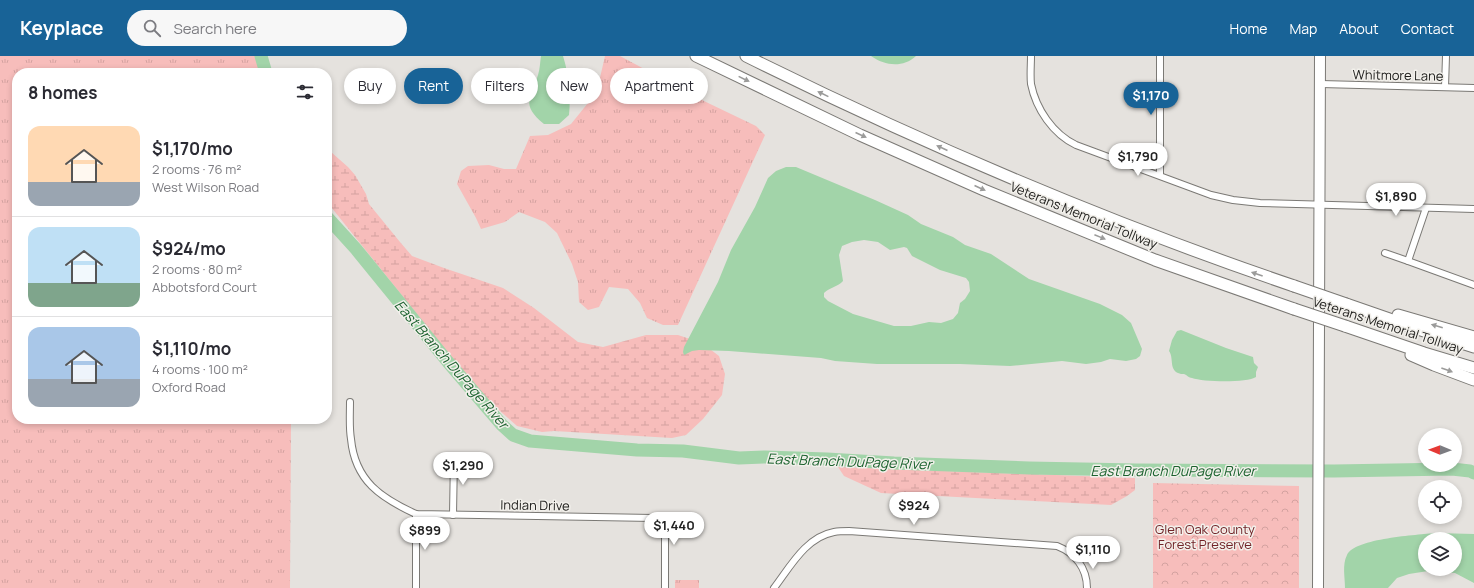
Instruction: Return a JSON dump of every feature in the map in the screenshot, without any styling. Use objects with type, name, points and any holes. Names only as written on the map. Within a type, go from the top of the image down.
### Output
[{"type":"highway","name":"Veterans Memorial Tollway","points":[[696,56],[853,132],[992,193],[1154,260],[1424,353],[1474,368]]},
{"type":"highway","name":"Veterans Memorial Tollway","points":[[746,56],[867,115],[991,170],[1214,259],[1474,347]]},
{"type":"highway","points":[[1350,306],[1372,307],[1474,337]]},
{"type":"highway","points":[[1374,335],[1387,345],[1434,366],[1474,380]]},
{"type":"main road","points":[[1318,588],[1320,56]]},
{"type":"street","points":[[1031,56],[1031,82],[1033,93],[1041,111],[1053,128],[1061,136],[1076,144],[1211,194],[1233,200],[1260,203],[1474,209]]},
{"type":"street","points":[[1160,56],[1160,175]]},
{"type":"street","points":[[1445,87],[1446,56]]},
{"type":"street","name":"Whitmore Lane","points":[[1321,84],[1474,88]]},
{"type":"street","points":[[1408,261],[1426,208]]},
{"type":"street","points":[[1385,254],[1474,285]]},
{"type":"street","points":[[350,402],[352,446],[354,456],[362,472],[376,491],[386,499],[416,514],[416,588]]},
{"type":"street","points":[[453,515],[454,457]]},
{"type":"street","name":"Indian Drive","points":[[416,514],[653,518],[662,524],[665,534],[665,588]]},
{"type":"street","points":[[774,588],[805,548],[818,538],[833,532],[849,531],[1057,546],[1066,549],[1077,558],[1085,575],[1087,588]]},
{"type":"green space","points":[[0,56],[255,56],[259,68],[12,68],[12,424],[291,424],[290,588],[0,588]]},
{"type":"green space","points":[[605,56],[620,56],[642,68],[610,68],[610,104],[708,103],[756,126],[765,135],[678,325],[663,325],[647,318],[640,303],[628,289],[609,287],[599,307],[588,310],[579,302],[578,282],[572,264],[557,233],[545,222],[519,212],[505,222],[481,229],[457,184],[461,171],[468,166],[489,165],[504,169],[516,169],[530,136],[548,135],[571,124],[587,104],[602,104],[602,69]]},
{"type":"green space","points":[[332,153],[355,175],[366,194],[369,204],[412,256],[503,288],[534,308],[578,342],[603,347],[646,335],[678,335],[702,343],[719,356],[725,374],[722,395],[703,419],[686,435],[672,438],[554,431],[542,432],[517,426],[492,404],[465,374],[332,208]]},
{"type":"green space","points":[[838,467],[1135,478],[1135,490],[1111,505],[881,493],[844,476]]},
{"type":"green space","name":"Glen Oak County Forest Preserve","points":[[1153,483],[1299,486],[1299,588],[1153,588]]},
{"type":"green space","points":[[675,580],[699,580],[699,588],[675,588]]},
{"type":"shaded area","points":[[541,56],[563,56],[566,68],[546,68],[546,104],[570,104],[569,115],[559,124],[544,124],[532,111],[530,106],[530,104],[538,104]]},
{"type":"shaded area","points":[[871,56],[916,56],[911,60],[900,64],[888,64]]},
{"type":"shaded area","points":[[786,167],[796,167],[908,215],[921,224],[953,237],[965,245],[991,254],[1029,279],[1100,304],[1122,315],[1131,323],[1142,349],[1140,356],[1136,359],[1126,361],[1110,359],[1086,364],[1062,361],[1010,366],[960,364],[877,364],[729,351],[699,350],[692,351],[684,355],[684,347],[718,282],[731,250],[755,207],[768,178],[776,171]],"holes":[[[864,240],[878,242],[890,250],[904,247],[907,248],[912,256],[940,270],[966,278],[969,282],[970,291],[965,299],[960,303],[958,313],[953,319],[941,323],[929,322],[911,326],[894,326],[853,314],[828,301],[824,297],[824,293],[826,291],[839,285],[843,281],[839,255],[842,246],[852,242]]]},
{"type":"shaded area","points":[[1181,330],[1253,357],[1254,363],[1258,367],[1256,377],[1235,381],[1215,381],[1190,378],[1184,374],[1178,373],[1174,369],[1169,351],[1172,340],[1177,331]]},
{"type":"shaded area","points":[[1462,534],[1474,534],[1474,583],[1461,576],[1462,576]]},
{"type":"shaded area","points":[[1418,535],[1418,573],[1397,578],[1388,588],[1345,588],[1345,559],[1352,549],[1374,541]]},
{"type":"waterway","name":"East Branch DuPage River","points":[[261,56],[265,68]]},
{"type":"waterway","name":"East Branch DuPage River","points":[[332,223],[356,249],[448,362],[502,425],[513,435],[530,441],[637,450],[683,451],[739,458],[765,457],[827,459],[1029,468],[1334,471],[1452,469],[1470,471],[1474,473]]}]
